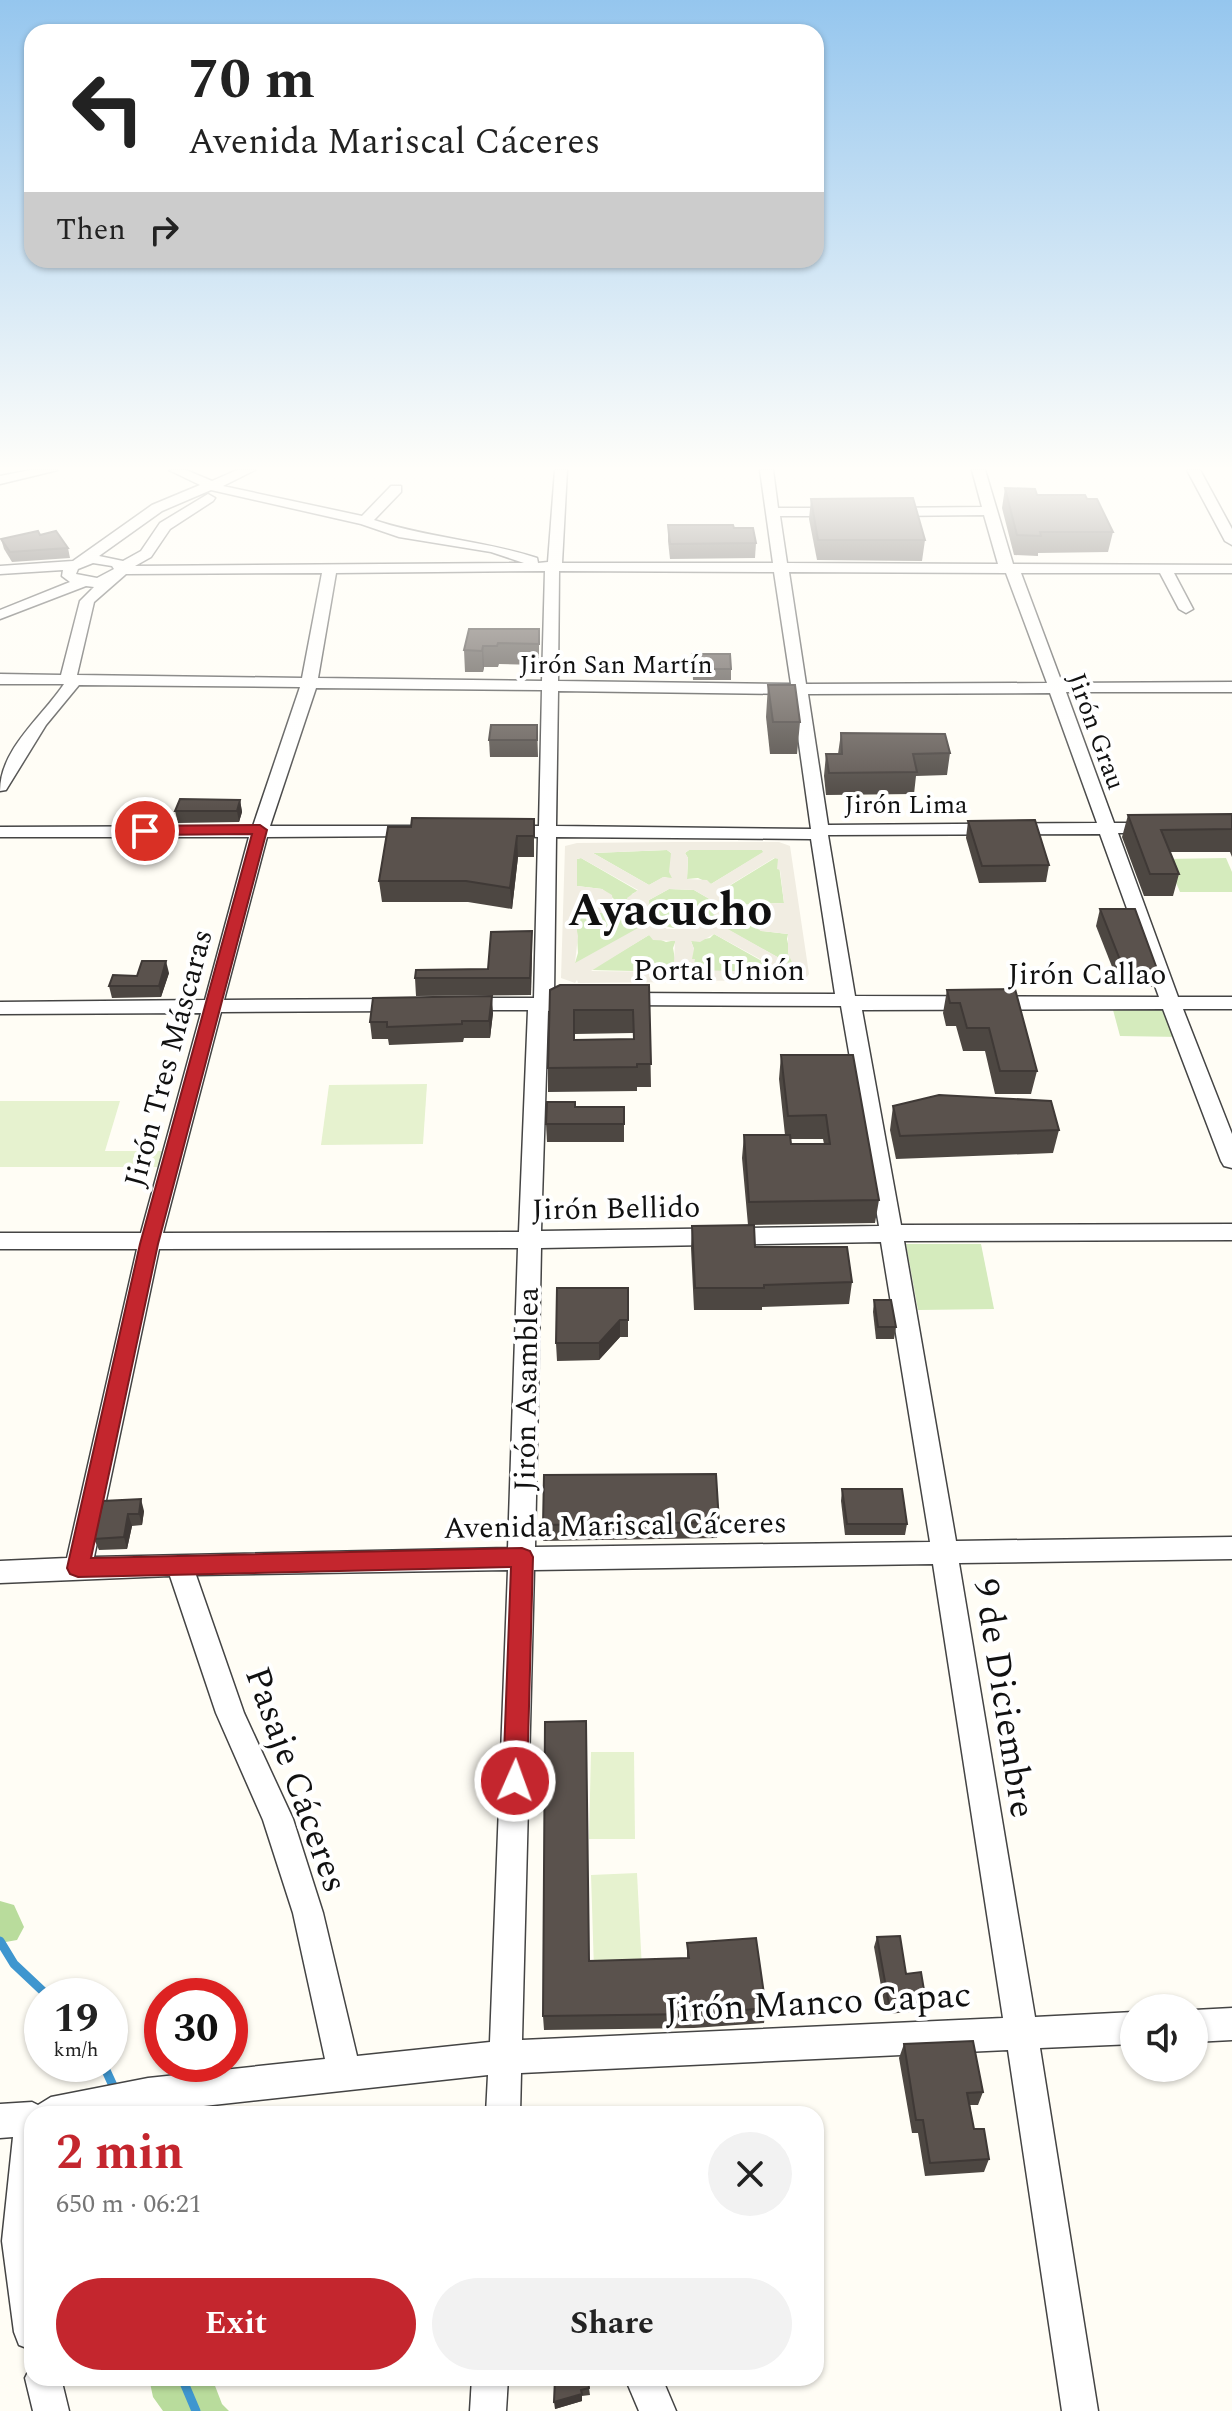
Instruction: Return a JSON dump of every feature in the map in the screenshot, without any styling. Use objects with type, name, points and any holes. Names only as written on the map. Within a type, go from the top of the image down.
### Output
[{"type":"street","points":[[0,603],[57,583]]},
{"type":"street","points":[[0,615],[57,583]]},
{"type":"street","points":[[0,786],[40,723],[71,687],[72,683],[68,680],[87,601],[107,583]]},
{"type":"street","name":"Jirón Tres Máscaras","points":[[78,1568],[150,1240],[260,830],[309,684],[327,583]]},
{"type":"street","name":"Jirón Asamblea","points":[[503,2106],[529,1239],[538,1009],[544,1003],[552,583]]},
{"type":"street","name":"9 de Diciembre","points":[[785,583],[846,1000],[852,1007],[944,1552],[1023,2033],[1080,2411]]},
{"type":"street","name":"Jirón Grau","points":[[1018,583],[1232,1161]]},
{"type":"street","points":[[1172,583],[1186,609]]},
{"type":"street","name":"Jirón San Martín","points":[[0,679],[801,689],[1232,687]]},
{"type":"street","name":"Jirón Lima","points":[[492,831],[820,832],[1173,828]]},
{"type":"street","points":[[0,832],[430,831]]},
{"type":"street","name":"Portal Unión","points":[[0,1008],[435,1005],[544,1003],[560,999],[846,1000]]},
{"type":"street","name":"Jirón Callao","points":[[846,1000],[865,1004],[1232,1003]]},
{"type":"street","name":"Jirón Bellido","points":[[0,1241],[1232,1232]]},
{"type":"street","name":"Avenida Mariscal Cáceres","points":[[0,1572],[178,1564],[522,1557],[1232,1548]]},
{"type":"street","name":"Pasaje Cáceres","points":[[178,1564],[194,1601],[230,1713],[278,1819],[308,1913],[344,2071]]},
{"type":"street","points":[[1208,2025],[1232,2024]]},
{"type":"street","name":"Jirón Manco Capac","points":[[83,2106],[148,2094],[344,2071],[506,2058],[1120,2029]]},
{"type":"street","points":[[0,2121],[24,2120]]},
{"type":"street","points":[[24,2194],[19,2241],[24,2276]]},
{"type":"street","points":[[45,2386],[51,2411]]},
{"type":"street","points":[[488,2411],[490,2386]]},
{"type":"street","points":[[647,2386],[658,2411]]},
{"type":"green space","points":[[667,850],[671,853],[672,879],[664,877],[649,885],[593,853]]},
{"type":"green space","points":[[689,850],[764,852],[711,884],[698,878],[687,879],[688,858],[685,853]]},
{"type":"green space","points":[[581,858],[638,891],[632,894],[629,905],[613,905],[614,899],[602,889],[577,886],[577,859]]},
{"type":"green space","points":[[778,858],[784,903],[733,905],[728,893],[721,891]]},
{"type":"green space","points":[[1226,858],[1232,872],[1232,892],[1180,892],[1166,859]]},
{"type":"green space","points":[[669,889],[694,890],[713,901],[714,917],[696,926],[671,928],[646,916],[649,900]]},
{"type":"green space","points":[[580,913],[628,913],[627,919],[639,928],[579,964],[575,963],[578,953],[576,916]]},
{"type":"green space","points":[[733,914],[749,914],[761,931],[788,934],[792,962],[788,963],[725,928],[732,924]]},
{"type":"green space","points":[[714,934],[777,972],[692,970],[691,951],[694,949],[691,941],[710,938]]},
{"type":"green space","points":[[649,935],[666,942],[676,940],[673,948],[677,970],[591,970]]},
{"type":"green space","points":[[1112,1006],[1168,1006],[1180,1037],[1120,1036]]},
{"type":"green space","points":[[427,1084],[423,1144],[321,1145],[329,1085]]},
{"type":"green space","points":[[0,1101],[120,1101],[105,1151],[164,1151],[160,1167],[0,1167]]},
{"type":"green space","points":[[906,1244],[981,1244],[994,1309],[918,1310]]},
{"type":"green space","points":[[591,1752],[634,1752],[635,1839],[589,1839]]},
{"type":"green space","points":[[637,1873],[642,1969],[594,1971],[591,1875]]},
{"type":"green space","points":[[0,1901],[14,1905],[24,1927],[17,1940],[0,1943]]},
{"type":"green space","points":[[151,2386],[215,2386],[222,2404],[229,2411],[163,2411],[153,2397]]},
{"type":"shaded area","points":[[779,842],[790,846],[809,974],[797,982],[684,980],[578,983],[577,980],[575,983],[561,978],[565,846],[577,843]],"holes":[[[667,850],[671,853],[669,872],[672,878],[663,877],[649,885],[593,853]],[[689,850],[763,852],[711,884],[707,880],[687,879],[688,858],[685,853]],[[581,858],[638,890],[627,898],[629,904],[613,905],[612,895],[602,889],[577,886],[577,859]],[[774,858],[778,859],[784,903],[733,905],[735,900],[722,890]],[[669,889],[694,890],[713,901],[714,918],[695,929],[667,929],[648,917],[649,900]],[[580,913],[627,913],[625,919],[638,928],[575,963],[576,916]],[[733,914],[748,914],[750,924],[761,931],[788,934],[788,954],[792,962],[788,963],[726,928],[733,925],[736,917]],[[714,934],[778,969],[777,972],[693,970],[694,949],[691,941],[700,942]],[[649,935],[653,940],[675,941],[674,963],[677,970],[673,972],[591,971]]]},
{"type":"building","points":[[469,629],[539,629],[539,644],[498,643],[497,646],[483,646],[482,651],[464,650]]},
{"type":"building","points":[[692,654],[730,654],[731,669],[693,669]]},
{"type":"building","points":[[768,685],[795,685],[800,722],[773,722]]},
{"type":"building","points":[[491,725],[537,725],[537,740],[489,740]]},
{"type":"building","points":[[841,733],[945,734],[950,753],[913,754],[917,772],[829,773],[826,754],[842,754]]},
{"type":"building","points":[[180,799],[240,800],[237,811],[175,811]]},
{"type":"building","points":[[1232,814],[1232,829],[1161,830],[1179,874],[1150,874],[1128,815]]},
{"type":"building","points":[[412,818],[534,819],[534,836],[517,836],[510,888],[466,881],[379,881],[388,827],[411,827]]},
{"type":"building","points":[[1035,820],[1049,865],[982,866],[968,821]]},
{"type":"building","points":[[1100,909],[1135,909],[1157,969],[1124,970]]},
{"type":"building","points":[[532,931],[530,978],[415,978],[416,970],[488,969],[491,932]]},
{"type":"building","points":[[142,961],[166,961],[159,986],[109,986],[113,975],[137,976]]},
{"type":"building","points":[[560,985],[649,985],[651,1064],[637,1064],[637,1067],[548,1068],[550,990]],"holes":[[[574,1010],[633,1010],[634,1039],[574,1040]]]},
{"type":"building","points":[[1015,989],[1037,1071],[1000,1071],[989,1028],[967,1028],[960,1003],[950,1003],[947,990]]},
{"type":"building","points":[[492,996],[489,1021],[387,1027],[387,1022],[370,1022],[373,998]]},
{"type":"building","points":[[781,1055],[853,1055],[879,1200],[749,1202],[744,1135],[790,1135],[791,1144],[830,1144],[826,1115],[788,1116]]},
{"type":"building","points":[[939,1095],[1051,1101],[1059,1130],[900,1136],[893,1106]]},
{"type":"building","points":[[547,1102],[575,1102],[575,1107],[624,1107],[624,1124],[546,1124]]},
{"type":"building","points":[[754,1225],[755,1247],[847,1247],[852,1282],[764,1285],[764,1288],[695,1288],[692,1226]]},
{"type":"building","points":[[557,1288],[628,1288],[628,1320],[620,1320],[599,1343],[556,1343]]},
{"type":"building","points":[[874,1300],[891,1300],[896,1327],[878,1327]]},
{"type":"building","points":[[716,1474],[719,1522],[543,1525],[544,1475]]},
{"type":"building","points":[[842,1489],[902,1489],[907,1524],[847,1524]]},
{"type":"building","points":[[141,1499],[139,1514],[128,1514],[124,1537],[94,1539],[103,1501]]},
{"type":"building","points":[[586,1721],[589,1961],[689,1958],[687,1943],[756,1938],[766,2008],[695,2014],[543,2016],[545,1722]]},
{"type":"building","points":[[900,1936],[906,1974],[921,1972],[926,2002],[889,2004],[877,1937]]},
{"type":"building","points":[[973,2041],[983,2092],[967,2093],[974,2129],[984,2129],[989,2159],[930,2163],[923,2120],[916,2120],[904,2044]]},
{"type":"building","points":[[555,2386],[589,2386],[581,2390],[582,2394],[554,2402]]},
{"type":"waterway","points":[[0,1941],[14,1964],[29,1978]]},
{"type":"waterway","points":[[111,2082],[116,2092]]},
{"type":"waterway","points":[[185,2386],[196,2411]]},
{"type":"district","name":"Ayacucho","points":[[670,909]]},
{"type":"route","points":[[145,831],[260,830],[149,1244],[78,1568],[522,1557],[515,1781]]}]
